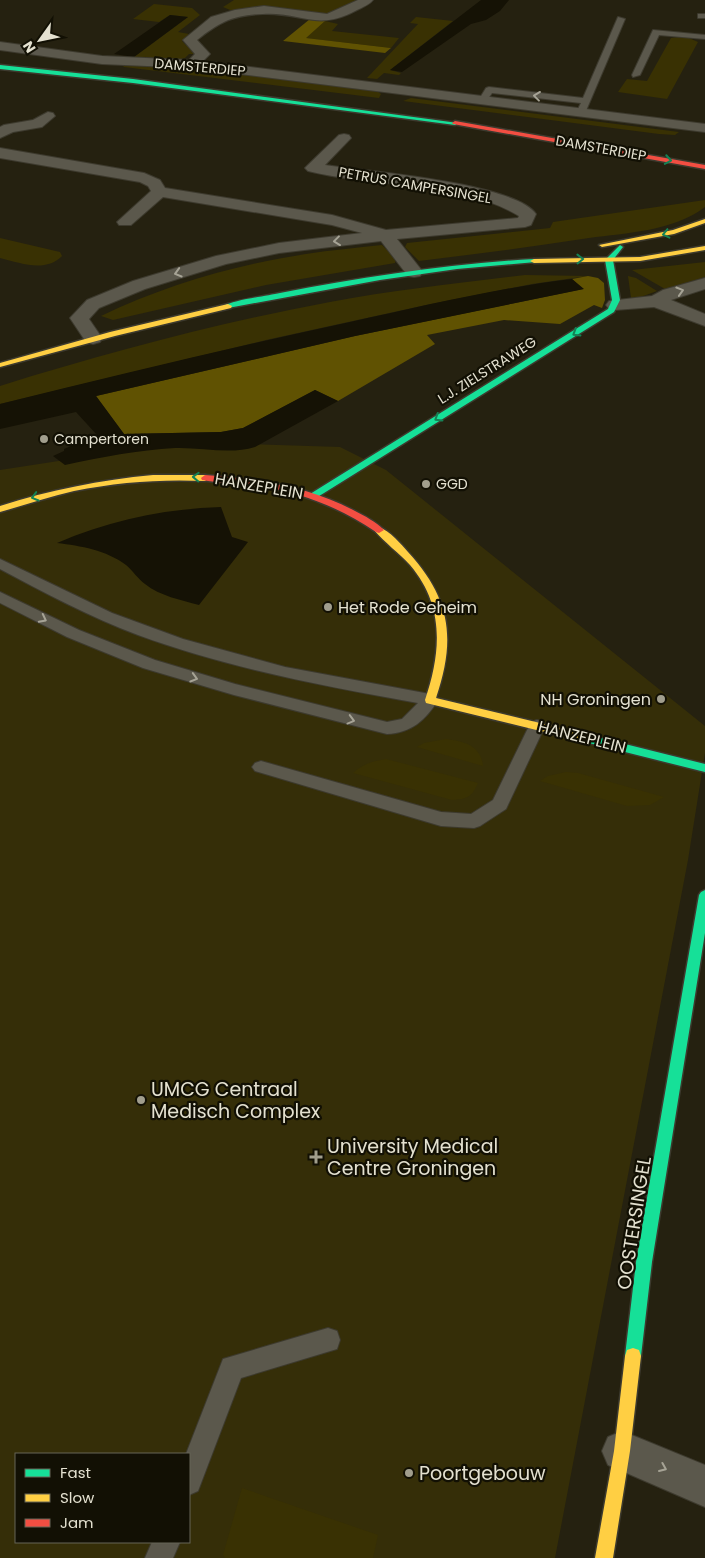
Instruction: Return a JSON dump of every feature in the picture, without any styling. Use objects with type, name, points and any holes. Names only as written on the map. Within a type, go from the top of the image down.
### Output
[{"type":"main road","name":"DAMSTERDIEP","points":[[0,61],[108,73],[380,111],[476,126],[705,167]]},
{"type":"main road","name":"DAMSTERDIEP","points":[[0,67],[133,81],[554,132],[705,155]]},
{"type":"main road","points":[[0,365],[93,338],[255,299],[414,272],[497,262],[625,242],[674,232],[705,221]]},
{"type":"main road","points":[[609,260],[625,242]]},
{"type":"main road","points":[[497,262],[658,257],[705,248]]},
{"type":"main road","points":[[609,260],[616,305]]},
{"type":"main road","name":"L.J. ZIELSTRAWEG","points":[[313,496],[607,313],[616,305]]},
{"type":"main road","name":"HANZEPLEIN","points":[[0,509],[32,498],[82,486],[132,479],[165,477],[207,477],[256,482],[313,496],[340,507],[387,536],[406,553],[422,572],[433,593],[441,615],[444,638],[443,663],[430,700],[705,768]]},
{"type":"main road","name":"OOSTERSINGEL","points":[[604,1558],[622,1451],[644,1262],[705,895]]},
{"type":"street","points":[[192,64],[203,54],[189,40],[215,20],[235,14],[264,10],[328,18],[339,15],[367,0]]},
{"type":"street","name":"DAMSTERDIEP","points":[[0,46],[102,60],[192,64],[482,101],[583,107],[703,128]]},
{"type":"street","points":[[380,111],[399,91]]},
{"type":"street","points":[[0,134],[9,128],[37,124],[48,116]]},
{"type":"street","name":"PETRUS CAMPERSINGEL","points":[[93,338],[79,318],[93,304],[152,281],[222,260],[279,248],[385,235],[525,222],[528,214],[514,204],[502,199],[447,187],[313,168],[344,138]]},
{"type":"street","name":"PETRUS CAMPERSINGEL","points":[[0,153],[144,178],[154,183],[160,192],[332,220],[385,235]]},
{"type":"street","points":[[125,222],[160,192]]},
{"type":"street","points":[[385,235],[414,272]]},
{"type":"street","points":[[616,305],[656,301],[669,294],[705,283]]},
{"type":"street","points":[[656,301],[705,320]]},
{"type":"street","points":[[622,1451],[705,1486]]},
{"type":"lane","points":[[583,107],[621,19]]},
{"type":"lane","points":[[636,76],[656,32],[705,37]]},
{"type":"lane","name":"HANZEPLEIN","points":[[0,563],[114,620],[145,632],[224,656],[270,667],[430,700],[415,720],[388,729],[377,727],[197,679],[149,664],[63,630],[0,597]]},
{"type":"lane","points":[[261,766],[441,819],[474,821],[500,804],[537,726]]},
{"type":"lane","points":[[190,1479],[232,1368],[328,1340]]},
{"type":"lane","points":[[159,1558],[166,1543]]},
{"type":"shaded area","points":[[234,0],[360,0],[328,15],[235,12],[223,7]]},
{"type":"shaded area","points":[[481,0],[509,0],[500,11],[486,20],[471,24],[402,72],[390,70]]},
{"type":"shaded area","points":[[154,4],[192,8],[200,15],[178,32],[189,34],[182,41],[195,54],[189,54],[185,58],[180,59],[134,57],[188,17],[170,15],[159,22],[133,19]]},
{"type":"shaded area","points":[[170,15],[188,17],[134,57],[114,54]]},
{"type":"shaded area","points":[[416,17],[453,21],[390,70],[401,73],[399,75],[384,73],[377,79],[367,78],[418,24],[410,23]]},
{"type":"shaded area","points":[[310,19],[325,21],[306,38],[391,48],[385,53],[283,41]]},
{"type":"shaded area","points":[[325,21],[338,24],[332,31],[399,38],[391,48],[305,38]]},
{"type":"shaded area","points":[[680,37],[698,42],[667,99],[618,92],[627,79],[647,81],[671,38]]},
{"type":"shaded area","points":[[122,65],[205,69],[377,91],[381,94],[379,98],[124,67]]},
{"type":"shaded area","points":[[411,98],[679,132],[675,135],[659,134],[403,101]]},
{"type":"shaded area","points":[[705,200],[705,207],[693,215],[649,230],[419,261],[405,247],[407,243],[550,228],[553,222]]},
{"type":"shaded area","points":[[0,238],[60,252],[62,256],[48,264],[40,265],[24,264],[0,258]]},
{"type":"shaded area","points":[[382,245],[396,259],[395,263],[266,285],[113,320],[101,316],[150,295],[227,270],[306,254]]},
{"type":"shaded area","points":[[705,262],[705,277],[665,289],[632,270]]},
{"type":"shaded area","points":[[525,275],[588,276],[532,284],[426,305],[266,340],[0,404],[0,386],[82,361],[205,329],[288,310],[354,298]]},
{"type":"shaded area","points":[[588,276],[598,278],[604,283],[605,300],[602,308],[594,305],[560,324],[504,320],[427,335],[435,344],[338,401],[315,390],[243,428],[221,432],[124,434],[96,396],[355,336],[583,289],[572,279]]},
{"type":"shaded area","points":[[628,276],[636,278],[657,291],[635,299],[631,298]]},
{"type":"shaded area","points":[[572,279],[584,289],[355,336],[96,396],[124,434],[221,432],[243,428],[315,390],[338,401],[255,447],[236,450],[161,449],[120,454],[65,465],[53,456],[64,451],[64,449],[97,435],[76,412],[0,429],[0,404],[218,351],[433,304],[488,292]]},
{"type":"shaded area","name":"University Medical Centre Groningen","points":[[182,442],[340,447],[386,470],[705,726],[705,753],[688,860],[555,1558],[0,1558],[0,470]]},
{"type":"shaded area","points":[[221,507],[232,537],[248,542],[199,605],[157,592],[140,580],[126,565],[102,552],[57,543],[97,528],[138,517],[179,510]]},
{"type":"shaded area","points":[[446,739],[459,741],[471,746],[482,759],[483,766],[417,747],[424,743]]},
{"type":"shaded area","points":[[386,759],[478,783],[474,791],[468,796],[452,800],[353,773],[368,763]]},
{"type":"shaded area","points":[[566,772],[578,773],[664,797],[650,805],[627,806],[540,781],[548,776]]},
{"type":"shaded area","points":[[242,1488],[378,1535],[373,1558],[225,1558],[223,1555]]},
{"type":"traffic: fast","points":[[0,67],[133,81],[455,123]]},
{"type":"traffic: fast","points":[[313,496],[611,310],[616,300],[609,260],[620,247]]},
{"type":"traffic: fast","points":[[228,306],[419,272],[534,261]]},
{"type":"traffic: fast","points":[[577,736],[705,768]]},
{"type":"traffic: fast","points":[[633,1356],[644,1262],[705,895]]},
{"type":"traffic: slow","points":[[602,245],[674,232],[705,221]]},
{"type":"traffic: slow","points":[[534,261],[640,259],[705,248]]},
{"type":"traffic: slow","points":[[0,365],[113,334],[228,306]]},
{"type":"traffic: slow","points":[[0,509],[75,488],[127,480],[179,477],[205,478]]},
{"type":"traffic: slow","points":[[379,530],[399,547],[416,566],[429,585],[438,606],[442,627],[443,650],[439,674],[430,700],[577,736]]},
{"type":"traffic: slow","points":[[604,1558],[622,1451],[633,1356]]},
{"type":"traffic: jam","points":[[455,123],[705,167]]},
{"type":"traffic: jam","points":[[205,478],[251,482],[296,491],[340,506],[379,530]]},
{"type":"place","name":"Campertoren","points":[[44,439]]},
{"type":"place","name":"GGD","points":[[426,484]]},
{"type":"place","name":"Het Rode Geheim","points":[[328,607]]},
{"type":"place","name":"NH Groningen","points":[[661,699]]},
{"type":"place","name":"UMCG Centraal Medisch Complex","points":[[141,1100]]},
{"type":"place","name":"University Medical Centre Groningen","points":[[316,1157]]},
{"type":"place","name":"Poortgebouw","points":[[409,1473]]}]
